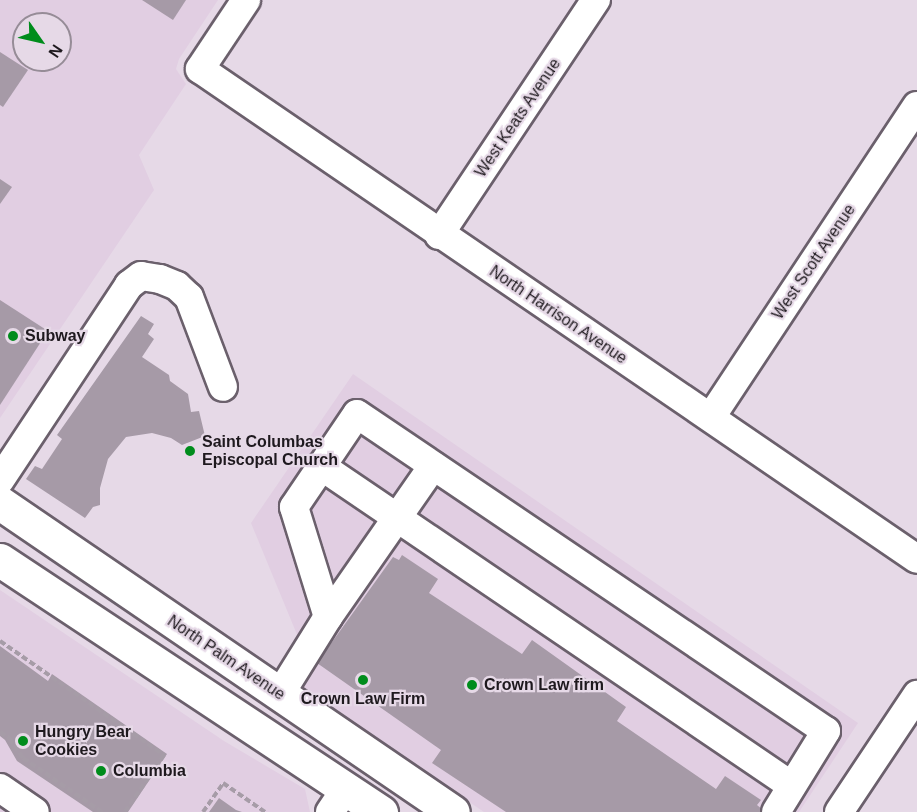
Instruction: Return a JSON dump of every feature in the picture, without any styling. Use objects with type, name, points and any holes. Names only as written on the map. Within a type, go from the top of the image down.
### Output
[{"type":"main road","name":"North Palm Avenue","points":[[0,503],[453,812]]},
{"type":"main road","points":[[0,561],[338,800],[381,812]]},
{"type":"main road","points":[[338,800],[358,783],[372,783],[382,786],[421,812]]},
{"type":"street","name":"North Harrison Avenue","points":[[246,0],[200,69],[439,235],[711,417],[917,559]]},
{"type":"street","name":"West Keats Avenue","points":[[439,235],[596,0]]},
{"type":"street","name":"West Scott Avenue","points":[[711,417],[917,106]]},
{"type":"street","points":[[0,480],[129,285],[141,276],[160,279],[177,286],[189,297],[223,387]]},
{"type":"street","points":[[328,617],[294,507],[357,414],[826,731],[776,812]]},
{"type":"street","points":[[321,466],[792,786]]},
{"type":"street","points":[[280,694],[328,617],[433,466]]},
{"type":"street","points":[[839,812],[917,695]]},
{"type":"street","points":[[0,788],[35,812]]},
{"type":"path","points":[[0,641],[164,755],[125,812]]},
{"type":"path","points":[[0,732],[9,738],[23,758],[102,812]]},
{"type":"path","points":[[203,812],[223,783],[266,812]]},
{"type":"shaded area","points":[[0,0],[218,0],[179,59],[176,69],[186,84],[139,155],[154,190],[0,418]]},
{"type":"shaded area","points":[[353,374],[858,723],[799,812],[484,812],[276,670],[298,637],[251,523]]},
{"type":"shaded area","points":[[0,590],[224,741],[305,789],[310,812],[0,812]]},
{"type":"building","points":[[142,0],[186,0],[173,20]]},
{"type":"building","points":[[0,52],[12,60],[12,72],[27,72],[3,107],[0,105]]},
{"type":"building","points":[[0,179],[12,187],[0,204]]},
{"type":"building","points":[[0,300],[48,331],[0,405]]},
{"type":"building","points":[[141,316],[154,324],[148,334],[154,339],[142,357],[169,375],[170,381],[188,394],[191,412],[199,411],[205,436],[182,445],[171,438],[152,433],[126,437],[108,459],[100,488],[100,505],[93,507],[85,518],[26,479],[35,466],[42,469],[62,439],[57,435]]},
{"type":"building","name":"Crown Law firm","points":[[402,555],[438,579],[429,593],[522,654],[532,640],[626,707],[617,721],[716,789],[725,776],[761,800],[757,805],[763,810],[762,812],[506,812],[432,763],[441,750],[317,663],[393,557],[399,560]]},
{"type":"building","points":[[0,646],[48,681],[52,674],[167,754],[128,812],[93,812],[17,761],[5,740],[0,736]]},
{"type":"building","points":[[219,798],[236,810],[242,812],[209,812]]},
{"type":"place","name":"Subway","points":[[13,336]]},
{"type":"place","name":"Saint Columbas Episcopal Church","points":[[190,451]]},
{"type":"place","name":"Crown Law Firm","points":[[363,680]]},
{"type":"place","name":"Crown Law firm","points":[[472,685]]},
{"type":"place","name":"Hungry Bear Cookies","points":[[23,741]]},
{"type":"place","name":"Columbia","points":[[101,771]]}]
